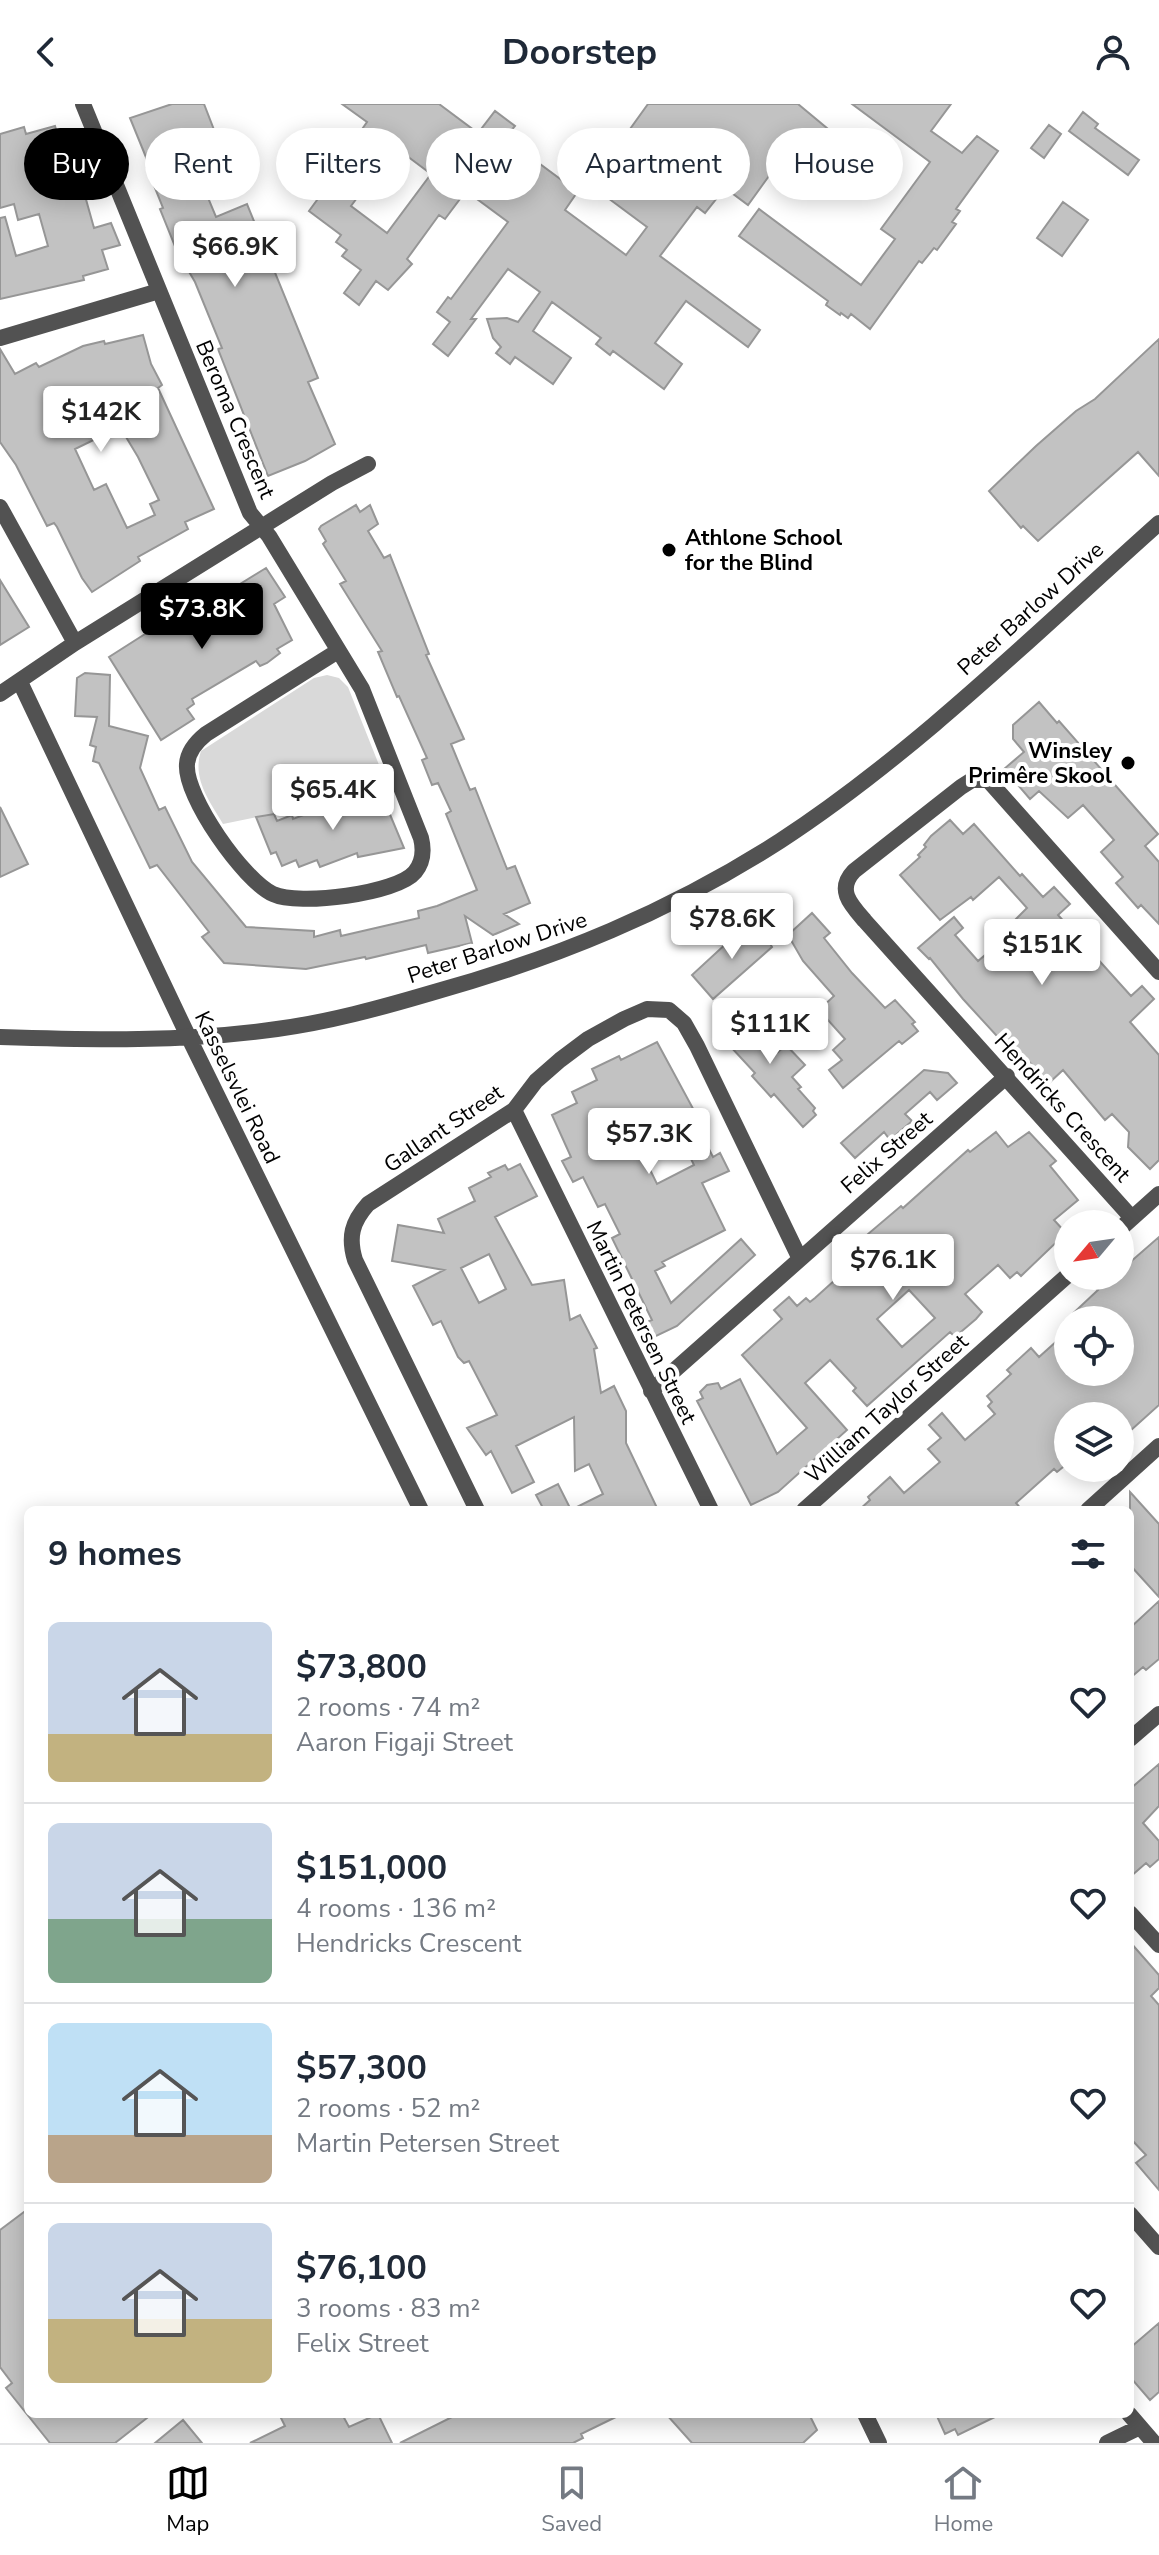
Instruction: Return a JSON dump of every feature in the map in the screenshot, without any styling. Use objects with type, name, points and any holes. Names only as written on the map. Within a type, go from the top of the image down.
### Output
[{"type":"street","name":"Beroma Crescent","points":[[83,104],[250,513],[338,651]]},
{"type":"street","points":[[0,338],[159,291]]},
{"type":"street","points":[[0,694],[261,526],[368,464]]},
{"type":"street","points":[[0,507],[75,643]]},
{"type":"street","name":"Peter Barlow Drive","points":[[0,1037],[116,1039],[273,1030],[320,1022],[411,999],[587,943],[647,915],[779,841],[875,772],[1159,523]]},
{"type":"street","points":[[338,651],[362,689],[421,838],[423,855],[415,872],[400,883],[337,898],[283,898],[256,884],[217,834],[190,786],[189,755],[206,734],[338,651]]},
{"type":"street","name":"Kasselsvlei Road","points":[[20,682],[188,1036],[419,1506]]},
{"type":"street","name":"Hendricks Crescent","points":[[1115,1210],[1007,1076],[865,921],[845,894],[847,878],[961,787],[980,778],[993,785],[1159,972]]},
{"type":"street","name":"Gallant Street","points":[[475,1506],[360,1271],[351,1239],[353,1225],[368,1204],[514,1110],[536,1081],[588,1039],[647,1009],[669,1010],[684,1023],[697,1046],[799,1257]]},
{"type":"street","name":"Felix Street","points":[[651,1391],[1007,1076]]},
{"type":"street","name":"Martin Petersen Street","points":[[514,1110],[709,1506]]},
{"type":"street","points":[[1134,1217],[1159,1194]]},
{"type":"street","name":"William Taylor Street","points":[[808,1506],[1054,1287]]},
{"type":"street","points":[[1092,1506],[1159,1446]]},
{"type":"street","points":[[1134,1736],[1159,1714]]},
{"type":"street","points":[[1134,1917],[1159,1945]]},
{"type":"street","points":[[1134,2219],[1159,2247]]},
{"type":"street","points":[[867,2418],[879,2443]]},
{"type":"street","points":[[1107,2443],[1134,2420],[1154,2443]]},
{"type":"shaded area","points":[[327,675],[339,678],[348,687],[389,790],[223,824],[200,780],[201,751],[314,678]]},
{"type":"building","points":[[172,104],[204,104],[213,128],[145,128],[145,155],[130,118]]},
{"type":"building","points":[[342,104],[439,104],[471,128],[426,128],[426,170],[410,158],[410,128],[363,128],[367,122]]},
{"type":"building","points":[[648,104],[798,104],[827,128],[766,128],[766,180],[748,205],[741,200],[750,200],[750,128],[631,128]]},
{"type":"building","points":[[852,104],[951,104],[931,131],[962,153],[977,136],[998,151],[956,209],[960,211],[952,222],[956,224],[937,250],[934,248],[922,263],[919,261],[870,329],[851,314],[848,318],[840,315],[826,305],[828,301],[739,236],[759,209],[861,285],[895,239],[881,229],[930,162],[903,142],[903,128],[884,128]]},
{"type":"building","points":[[495,111],[515,126],[513,128],[482,128]]},
{"type":"building","points":[[1083,112],[1098,124],[1095,128],[1139,160],[1128,175],[1069,131]]},
{"type":"building","points":[[1049,125],[1061,134],[1044,158],[1031,148]]},
{"type":"building","points":[[24,127],[24,200],[86,200],[94,228],[111,223],[120,245],[102,250],[108,269],[83,276],[84,280],[0,299],[0,218],[5,217],[16,256],[48,246],[39,214],[18,220],[14,204],[0,208],[0,134]]},
{"type":"building","points":[[541,165],[557,177],[557,200],[572,200],[565,210],[626,255],[647,227],[611,200],[715,200],[705,213],[697,207],[660,256],[760,330],[748,347],[686,301],[655,343],[682,364],[664,389],[613,351],[610,355],[596,344],[601,338],[552,302],[533,331],[571,358],[553,384],[515,357],[510,364],[496,353],[501,347],[493,338],[487,319],[507,318],[518,322],[540,292],[508,269],[448,356],[433,344],[450,322],[437,312],[448,297],[451,299],[508,222],[478,200],[541,200]]},
{"type":"building","points":[[426,181],[426,200],[459,200],[445,219],[439,215],[407,259],[412,264],[388,290],[376,281],[359,305],[344,293],[361,270],[342,256],[347,250],[336,242],[341,235],[309,211],[317,200],[355,200],[351,206],[387,233]]},
{"type":"building","points":[[160,200],[209,200],[216,217],[247,204],[318,378],[308,382],[335,444],[305,461],[268,476],[218,349],[222,348],[195,282],[188,270],[185,271],[160,209],[163,208]]},
{"type":"building","points":[[1063,202],[1088,220],[1062,256],[1037,238]]},
{"type":"building","points":[[143,335],[151,364],[162,385],[158,388],[214,509],[185,522],[188,529],[138,557],[140,561],[92,592],[57,527],[54,523],[47,526],[16,465],[0,442],[0,349],[15,374],[36,363],[39,367],[83,346],[104,341],[105,344]],"holes":[[[120,427],[159,500],[150,504],[155,515],[127,528],[106,484],[94,490],[75,449]]]},
{"type":"building","points":[[1159,339],[1159,476],[1138,452],[1038,541],[1023,526],[1021,528],[989,491]]},
{"type":"building","points":[[356,505],[360,512],[370,505],[378,524],[368,531],[384,558],[390,555],[429,654],[426,655],[464,739],[451,744],[470,790],[475,788],[507,869],[515,866],[530,903],[504,914],[519,924],[493,935],[465,916],[472,943],[428,953],[426,945],[306,969],[224,963],[202,937],[209,932],[157,865],[150,868],[99,763],[93,761],[96,747],[90,745],[97,717],[75,716],[77,678],[85,673],[110,675],[109,726],[148,736],[140,768],[159,810],[165,807],[192,862],[246,927],[314,931],[314,937],[340,930],[341,936],[419,918],[418,911],[477,890],[446,814],[451,811],[438,783],[432,785],[422,760],[427,758],[378,652],[382,651],[340,584],[346,581],[323,544],[326,541],[319,529],[321,526]]},
{"type":"building","points":[[266,568],[285,597],[274,604],[292,640],[277,649],[280,653],[267,663],[260,666],[256,661],[192,699],[194,704],[187,709],[194,719],[161,740],[109,657],[175,615],[177,619],[192,610],[193,613]]},
{"type":"building","points":[[0,580],[29,627],[0,645]]},
{"type":"building","points":[[1039,702],[1158,834],[1145,846],[1159,862],[1159,924],[1141,905],[1138,908],[1116,883],[1123,877],[1101,852],[1114,840],[1083,805],[1068,818],[1039,791],[1030,799],[1004,769],[1024,752],[1013,739],[1013,725]]},
{"type":"building","points":[[381,793],[404,848],[358,857],[357,853],[320,867],[317,860],[299,867],[296,860],[282,866],[276,852],[271,854],[256,817],[274,814],[277,821],[292,815],[293,819],[344,800]]},
{"type":"building","points":[[0,807],[28,864],[0,877]]},
{"type":"building","points":[[950,820],[963,834],[974,824],[1043,897],[1054,887],[1070,904],[1058,915],[1131,996],[1142,986],[1154,999],[1130,1022],[1159,1055],[1159,1160],[1150,1169],[1128,1147],[1129,1132],[1112,1114],[1105,1120],[1063,1070],[1049,1083],[1022,1054],[1017,1058],[918,948],[954,917],[963,928],[955,935],[978,961],[1017,928],[1012,923],[1027,908],[999,877],[973,900],[971,897],[940,920],[900,875],[920,857],[918,855],[931,836]]},
{"type":"building","points":[[812,913],[830,933],[824,938],[852,973],[885,1008],[895,1000],[915,1022],[912,1024],[918,1031],[902,1044],[899,1041],[843,1088],[829,1070],[842,1060],[833,1050],[845,1039],[819,1010],[834,996],[803,961],[788,935]]},
{"type":"building","points":[[758,923],[772,947],[713,999],[692,975],[730,940]]},
{"type":"building","points":[[739,1009],[778,1052],[786,1045],[805,1065],[792,1077],[815,1108],[813,1111],[816,1115],[803,1127],[774,1094],[771,1097],[752,1076],[755,1073],[730,1046],[736,1040],[720,1024]]},
{"type":"building","points":[[657,1042],[697,1116],[693,1118],[713,1157],[720,1153],[729,1171],[702,1183],[725,1230],[662,1262],[665,1266],[655,1271],[671,1303],[741,1239],[755,1255],[677,1326],[654,1337],[647,1322],[652,1320],[612,1238],[620,1234],[605,1204],[598,1207],[583,1177],[573,1182],[562,1161],[571,1157],[552,1115],[577,1103],[572,1092],[597,1080],[592,1069],[619,1056],[621,1060]],"holes":[[[675,1126],[694,1165],[657,1184],[638,1145]]]},
{"type":"building","points":[[924,1070],[948,1073],[957,1083],[937,1100],[930,1092],[905,1114],[912,1121],[890,1140],[884,1132],[855,1158],[841,1143]]},
{"type":"building","points":[[996,1132],[1008,1147],[1029,1132],[1056,1161],[1050,1166],[1078,1200],[1066,1210],[1054,1210],[1054,1244],[1021,1276],[1017,1272],[1010,1278],[998,1265],[965,1294],[982,1312],[976,1319],[955,1337],[950,1332],[867,1406],[853,1391],[856,1388],[830,1360],[805,1383],[847,1430],[778,1492],[751,1505],[697,1401],[703,1398],[700,1392],[707,1385],[718,1383],[721,1389],[740,1379],[777,1454],[807,1428],[742,1355],[782,1319],[774,1310],[789,1297],[797,1306],[806,1298],[810,1302],[815,1298],[876,1243],[868,1234],[901,1206],[903,1208],[968,1150],[970,1152]],"holes":[[[909,1290],[935,1318],[902,1347],[877,1319]]]},
{"type":"building","points":[[520,1164],[537,1196],[495,1217],[532,1285],[564,1280],[570,1320],[580,1315],[597,1348],[594,1349],[601,1393],[614,1386],[626,1411],[626,1443],[656,1506],[579,1506],[603,1494],[589,1464],[575,1471],[574,1417],[516,1446],[534,1482],[512,1493],[491,1451],[486,1455],[467,1428],[497,1415],[469,1361],[464,1363],[458,1357],[441,1321],[433,1325],[413,1286],[444,1270],[392,1261],[398,1225],[444,1233],[438,1219],[475,1201],[469,1188],[491,1177],[488,1173],[505,1165],[508,1170]],"holes":[[[489,1254],[506,1289],[479,1303],[461,1268]]]},
{"type":"building","points":[[1159,1237],[1159,1405],[1134,1427],[1134,1402],[1054,1402],[1054,1469],[1016,1503],[1019,1506],[863,1506],[870,1500],[868,1497],[890,1477],[904,1493],[940,1462],[928,1449],[941,1438],[929,1425],[942,1413],[965,1440],[995,1414],[988,1406],[992,1402],[987,1396],[1011,1374],[1007,1370],[1031,1348],[1039,1357],[1054,1344],[1054,1386],[1134,1386],[1134,1306],[1081,1306],[1098,1290],[1134,1290],[1134,1259]]},
{"type":"building","points":[[558,1484],[569,1506],[542,1506],[536,1495]]},
{"type":"building","points":[[1130,1492],[1159,1524],[1159,1597],[1134,1569],[1134,1506],[1130,1506]]},
{"type":"building","points":[[1159,1601],[1159,1659],[1146,1670],[1143,1667],[1134,1675],[1134,1624]]},
{"type":"building","points":[[1159,1764],[1159,1806],[1143,1823],[1159,1841],[1159,1859],[1150,1867],[1146,1863],[1134,1874],[1134,1786]]},
{"type":"building","points":[[1134,1947],[1159,1975],[1159,1988],[1151,1996],[1159,2005],[1159,2190],[1136,2163],[1146,2155],[1134,2142]]},
{"type":"building","points":[[24,2212],[24,2410],[6,2388],[12,2383],[0,2367],[0,2230]]},
{"type":"building","points":[[1159,2323],[1159,2392],[1150,2400],[1134,2382],[1134,2345]]},
{"type":"building","points":[[30,2418],[147,2418],[115,2443],[50,2443]]},
{"type":"building","points":[[281,2418],[344,2418],[349,2427],[369,2418],[380,2418],[392,2443],[250,2443],[285,2426]]},
{"type":"building","points":[[450,2418],[614,2418],[581,2434],[583,2438],[573,2443],[400,2443]]},
{"type":"building","points":[[670,2418],[811,2418],[817,2430],[803,2443],[692,2443]]},
{"type":"building","points":[[938,2418],[993,2418],[958,2435],[955,2429],[945,2434]]},
{"type":"building","points":[[183,2420],[202,2443],[155,2443]]},
{"type":"place","name":"Athlone School for the Blind","points":[[669,550]]},
{"type":"place","name":"Winsley Primêre Skool","points":[[1128,763]]}]
